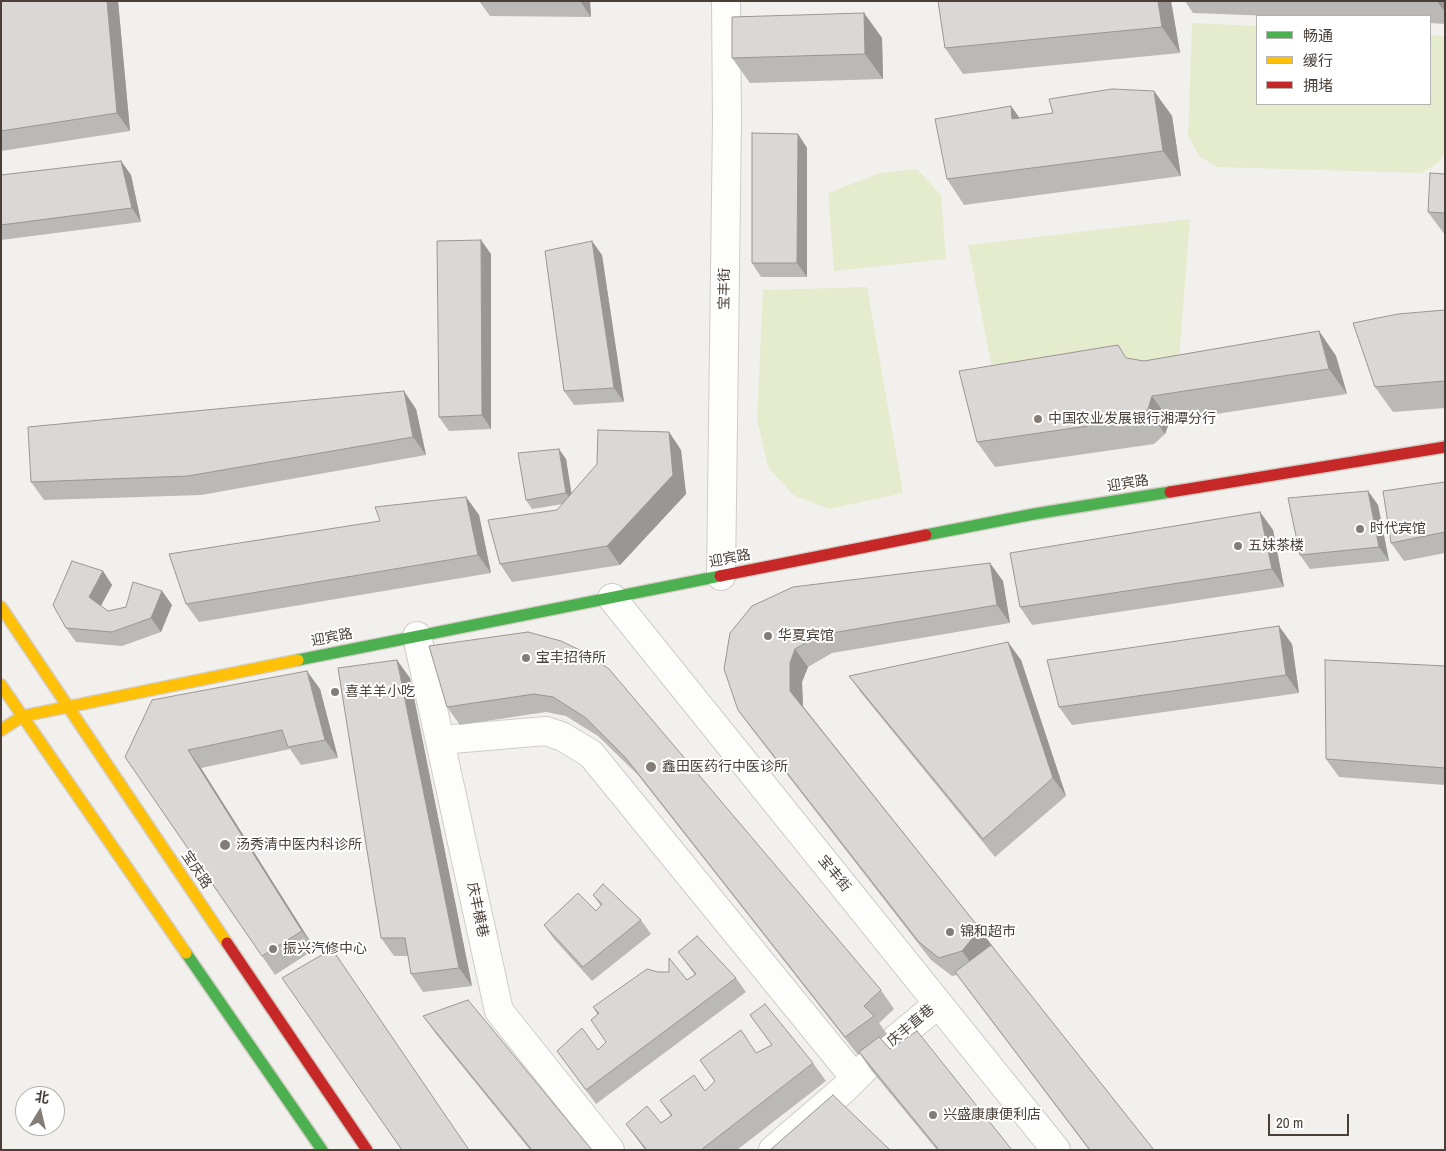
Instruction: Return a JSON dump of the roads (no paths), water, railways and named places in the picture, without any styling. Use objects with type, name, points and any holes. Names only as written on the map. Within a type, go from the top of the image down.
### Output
[{"type":"street","name":"宝丰街","points":[[721,576],[727,120],[726,1]]},
{"type":"street","name":"迎宾路","points":[[23,716],[1034,514],[1445,447]]},
{"type":"street","name":"宝丰街","points":[[612,598],[1056,1150]]},
{"type":"street","name":"宝庆路","points":[[1,608],[69,706],[366,1150]]},
{"type":"street","name":"庆丰横巷","points":[[417,636],[499,1011],[610,1150]]},
{"type":"street","points":[[1,685],[322,1150]]},
{"type":"street","points":[[1,730],[23,716]]},
{"type":"street","points":[[440,740],[546,731],[564,737],[590,754],[855,1078]]},
{"type":"street","name":"庆丰直巷","points":[[773,1150],[843,1090],[885,1048],[938,1004]]},
{"type":"place","name":"中国农业发展银行湘潭分行","points":[[1038,419]]},
{"type":"place","name":"时代宾馆","points":[[1360,529]]},
{"type":"place","name":"五妹茶楼","points":[[1238,546]]},
{"type":"place","name":"华夏宾馆","points":[[768,636]]},
{"type":"place","name":"宝丰招待所","points":[[526,658]]},
{"type":"place","name":"喜羊羊小吃","points":[[335,692]]},
{"type":"place","name":"鑫田医药行中医诊所","points":[[651,767]]},
{"type":"place","name":"汤秀清中医内科诊所","points":[[225,845]]},
{"type":"place","name":"锦和超市","points":[[950,932]]},
{"type":"place","name":"振兴汽修中心","points":[[273,949]]},
{"type":"place","name":"兴盛康康便利店","points":[[933,1115]]}]
